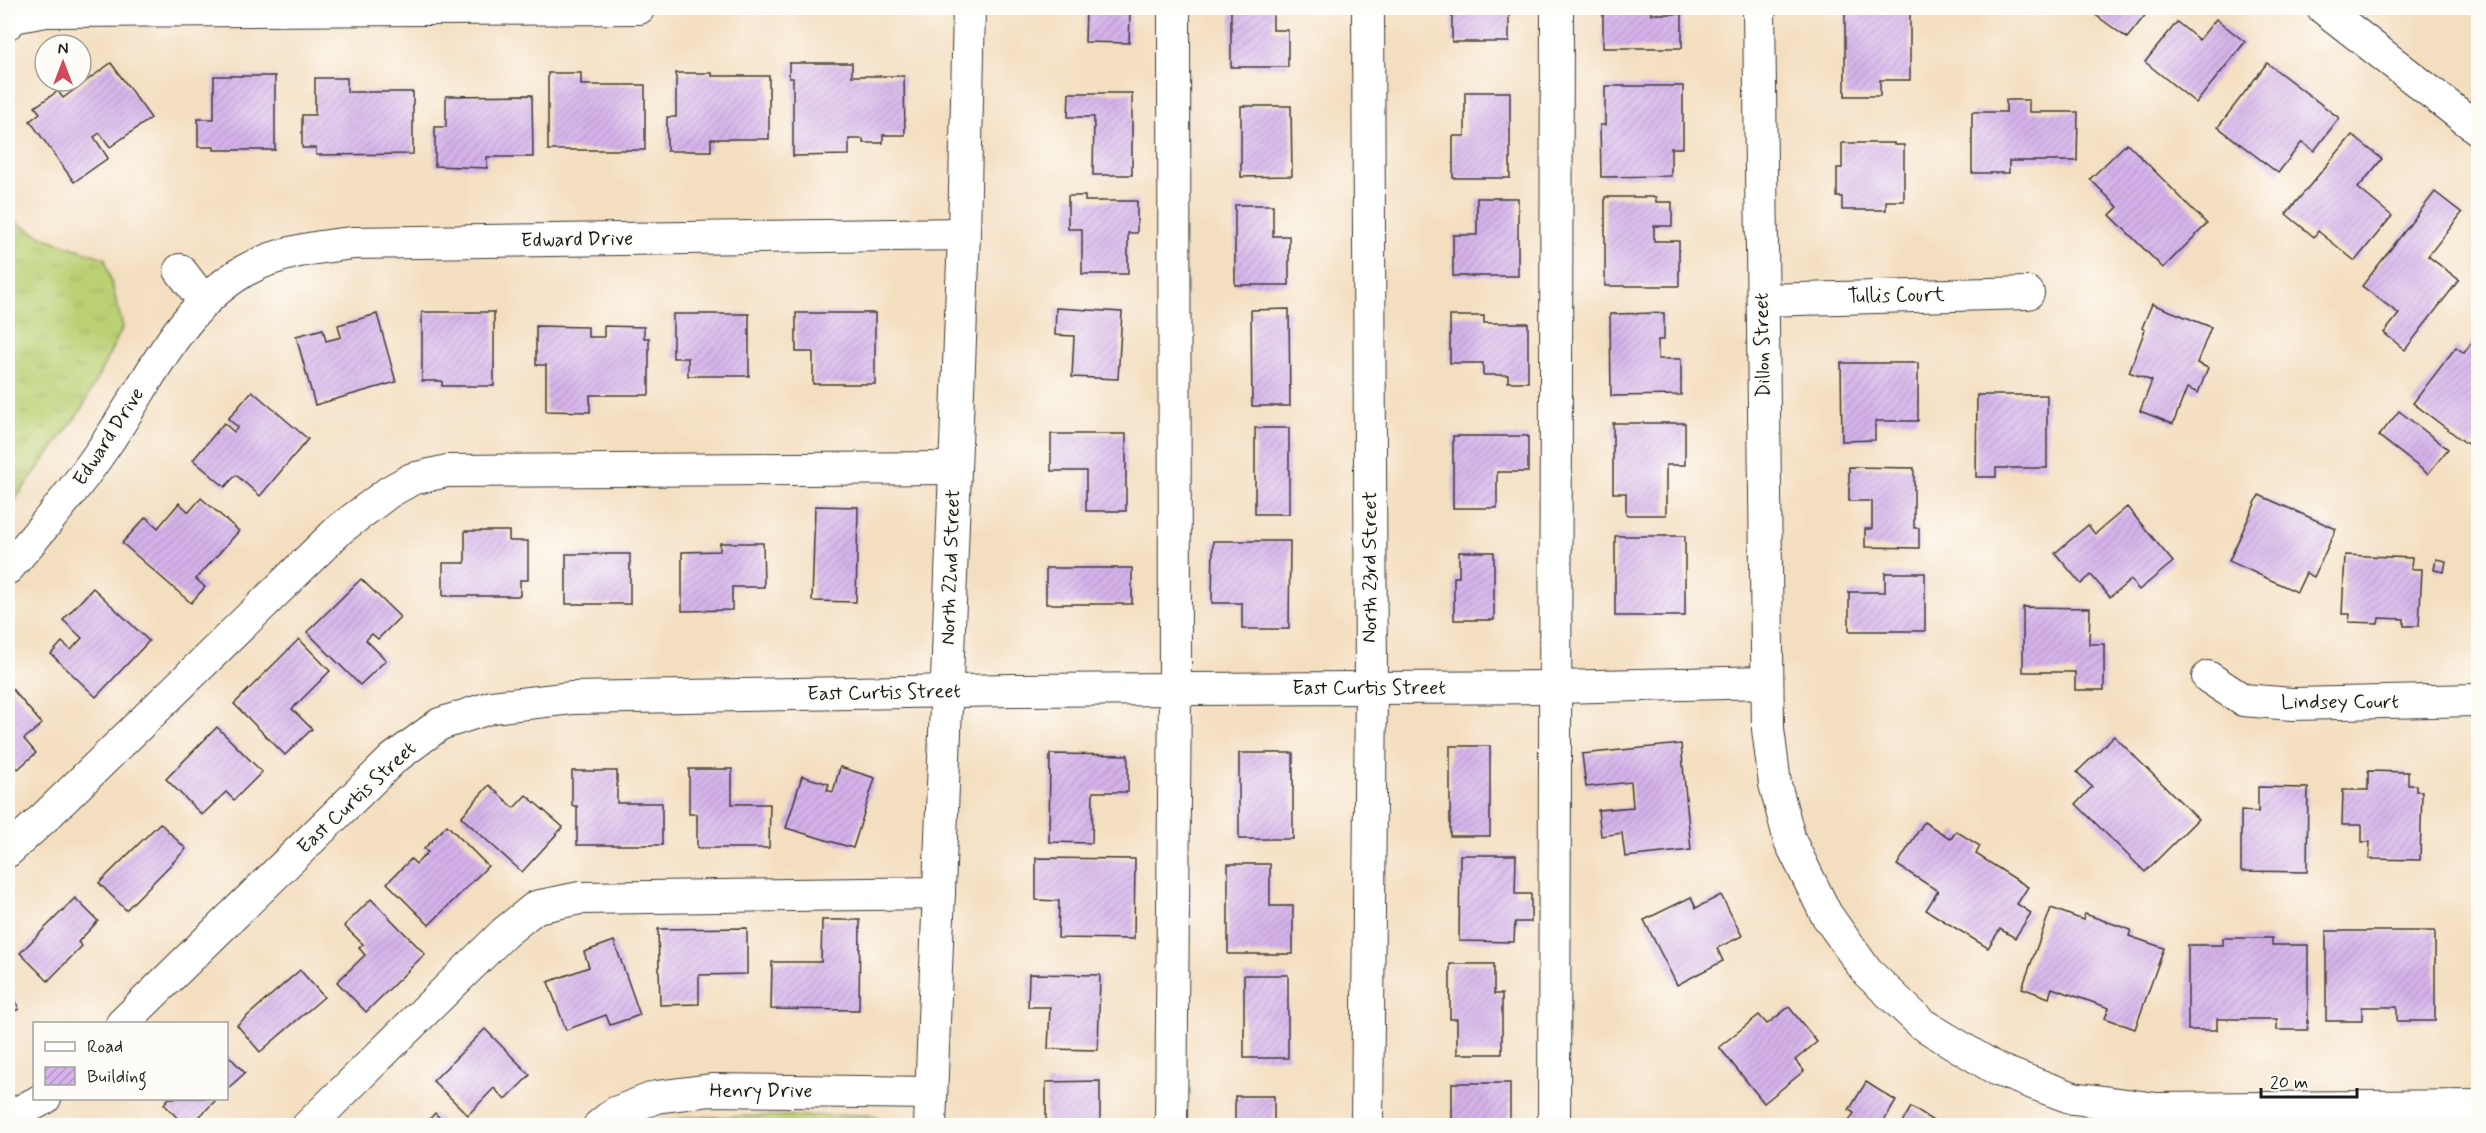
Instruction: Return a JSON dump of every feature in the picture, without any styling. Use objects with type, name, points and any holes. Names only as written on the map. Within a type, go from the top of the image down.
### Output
[{"type":"street","points":[[8,23],[13,17],[46,11],[639,8]]},
{"type":"street","name":"North 22nd Street","points":[[930,1125],[964,234],[969,8]]},
{"type":"street","points":[[1171,1125],[1175,689],[1174,8]]},
{"type":"street","name":"North 23rd Street","points":[[1367,1125],[1371,688],[1368,8]]},
{"type":"street","points":[[1554,1125],[1557,8]]},
{"type":"street","name":"Dillon Street","points":[[1759,8],[1768,729],[1774,784],[1790,841],[1826,914],[1867,972],[1922,1024],[1998,1070],[2073,1098],[2157,1109],[2478,1106]]},
{"type":"street","points":[[2323,8],[2478,129]]},
{"type":"street","name":"Edward Drive","points":[[8,568],[60,508],[106,445],[162,354],[204,301],[245,271],[297,250],[353,243],[964,234]]},
{"type":"street","points":[[180,270],[204,301]]},
{"type":"street","name":"Tullis Court","points":[[1763,300],[2028,293]]},
{"type":"street","points":[[8,851],[55,808],[340,529],[389,492],[412,479],[458,471],[955,468]]},
{"type":"street","name":"Lindsey Court","points":[[2208,677],[2243,700],[2292,704],[2478,700]]},
{"type":"street","name":"East Curtis Street","points":[[123,1022],[393,759],[440,724],[492,707],[572,698],[946,691],[1556,687],[1767,682]]},
{"type":"street","points":[[308,1125],[504,933],[536,907],[580,898],[939,893]]},
{"type":"street","name":"Henry Drive","points":[[599,1125],[615,1113],[656,1097],[711,1090],[931,1093]]},
{"type":"street","points":[[8,1118],[41,1100]]},
{"type":"green space","points":[[8,219],[50,240],[105,258],[123,327],[81,410],[8,509]]},
{"type":"green space","points":[[872,1115],[887,1121],[889,1125],[653,1125],[690,1117]]},
{"type":"building","points":[[1086,8],[1136,8],[1136,13],[1130,13],[1129,43],[1085,42]]},
{"type":"building","points":[[1231,8],[1273,8],[1273,30],[1288,30],[1288,67],[1231,67]]},
{"type":"building","points":[[1452,8],[1509,8],[1509,42],[1452,42]]},
{"type":"building","points":[[1603,8],[1651,8],[1651,14],[1682,14],[1682,48],[1603,48]]},
{"type":"building","points":[[1845,8],[1910,8],[1910,80],[1880,80],[1880,96],[1845,96]]},
{"type":"building","points":[[2086,8],[2151,8],[2127,38]]},
{"type":"building","points":[[2216,19],[2245,42],[2196,103],[2145,62],[2177,22],[2199,40]]},
{"type":"building","points":[[111,63],[151,118],[110,147],[100,133],[94,137],[108,158],[74,182],[30,121],[40,113],[35,107],[55,93],[59,93],[63,98],[70,93],[93,93],[93,76]]},
{"type":"building","points":[[789,63],[852,63],[852,76],[904,76],[905,135],[883,135],[883,143],[863,143],[863,139],[849,139],[849,155],[793,156],[793,78],[789,78]]},
{"type":"building","points":[[2267,63],[2339,118],[2314,151],[2302,142],[2278,173],[2218,127]]},
{"type":"building","points":[[548,73],[581,73],[581,85],[645,85],[645,150],[548,150]]},
{"type":"building","points":[[676,73],[712,73],[712,76],[769,76],[769,139],[711,139],[711,151],[667,151],[667,117],[676,117]]},
{"type":"building","points":[[214,76],[275,76],[275,150],[214,150],[214,147],[198,147],[198,119],[214,119]]},
{"type":"building","points":[[315,78],[347,78],[347,92],[413,92],[413,154],[316,155],[316,148],[302,148],[302,115],[315,115]]},
{"type":"building","points":[[1605,86],[1683,86],[1683,148],[1671,148],[1671,176],[1601,177],[1600,125],[1605,125]]},
{"type":"building","points":[[1465,92],[1510,92],[1510,178],[1453,178],[1453,136],[1465,136]]},
{"type":"building","points":[[1069,93],[1132,93],[1132,175],[1093,175],[1094,117],[1068,117]]},
{"type":"building","points":[[532,95],[533,157],[487,157],[487,168],[435,166],[435,127],[446,127],[446,96]]},
{"type":"building","points":[[2006,100],[2029,100],[2029,112],[2078,112],[2077,161],[2009,161],[2009,173],[1972,173],[1972,112],[2006,112]]},
{"type":"building","points":[[1241,106],[1291,106],[1292,176],[1241,177]]},
{"type":"building","points":[[2352,135],[2382,159],[2358,188],[2392,216],[2355,261],[2318,231],[2314,237],[2286,214]]},
{"type":"building","points":[[1842,143],[1904,145],[1904,201],[1886,201],[1886,210],[1842,210],[1842,197],[1837,197],[1837,168],[1842,168]]},
{"type":"building","points":[[2127,143],[2207,224],[2163,268],[2110,215],[2118,207],[2090,179]]},
{"type":"building","points":[[2435,192],[2462,213],[2428,256],[2459,280],[2405,350],[2384,333],[2399,314],[2362,286]]},
{"type":"building","points":[[1068,196],[1085,196],[1085,201],[1137,201],[1137,233],[1128,233],[1128,274],[1082,274],[1082,229],[1068,229]]},
{"type":"building","points":[[1605,197],[1656,197],[1656,202],[1672,202],[1672,226],[1654,226],[1654,241],[1679,241],[1679,286],[1605,286]]},
{"type":"building","points":[[1477,198],[1518,198],[1518,276],[1453,276],[1453,235],[1477,235]]},
{"type":"building","points":[[1235,205],[1273,205],[1273,236],[1289,236],[1289,285],[1235,285]]},
{"type":"building","points":[[2152,304],[2211,327],[2197,363],[2208,368],[2198,393],[2187,388],[2173,424],[2140,411],[2152,381],[2129,372]]},
{"type":"building","points":[[1056,308],[1122,312],[1118,379],[1072,377],[1074,336],[1055,335]]},
{"type":"building","points":[[1289,309],[1290,406],[1252,406],[1251,310]]},
{"type":"building","points":[[422,312],[494,312],[494,386],[442,386],[442,381],[422,381]]},
{"type":"building","points":[[796,313],[875,313],[875,384],[813,384],[813,352],[796,352]]},
{"type":"building","points":[[1664,313],[1664,340],[1658,340],[1658,359],[1681,359],[1681,395],[1611,396],[1610,314]]},
{"type":"building","points":[[377,314],[396,382],[315,405],[296,336],[323,329],[326,341],[341,337],[338,325]]},
{"type":"building","points":[[673,314],[749,314],[749,376],[688,376],[688,358],[673,358]]},
{"type":"building","points":[[1450,316],[1484,316],[1484,323],[1528,323],[1528,382],[1508,382],[1508,375],[1483,375],[1483,363],[1450,363]]},
{"type":"building","points":[[536,326],[588,327],[588,337],[604,337],[604,326],[644,327],[644,338],[649,338],[649,395],[590,395],[590,412],[546,411],[546,365],[536,365]]},
{"type":"building","points":[[2478,334],[2478,437],[2471,447],[2413,403],[2456,347],[2464,353]]},
{"type":"building","points":[[1841,363],[1918,363],[1918,421],[1875,421],[1875,440],[1842,441]]},
{"type":"building","points":[[252,391],[308,439],[260,496],[236,475],[225,487],[193,460],[224,423],[234,432],[238,427],[228,419]]},
{"type":"building","points":[[1977,395],[2047,395],[2047,468],[1996,468],[1996,477],[1976,477]]},
{"type":"building","points":[[2399,411],[2448,449],[2428,474],[2379,436]]},
{"type":"building","points":[[1613,423],[1685,423],[1685,465],[1666,465],[1666,515],[1626,515],[1626,493],[1613,493]]},
{"type":"building","points":[[1255,428],[1289,428],[1289,514],[1255,514]]},
{"type":"building","points":[[1051,434],[1126,434],[1126,511],[1086,511],[1086,471],[1051,471]]},
{"type":"building","points":[[1453,436],[1528,436],[1528,472],[1497,472],[1497,508],[1453,508]]},
{"type":"building","points":[[1849,467],[1914,468],[1914,528],[1919,528],[1919,548],[1865,547],[1865,529],[1872,529],[1872,501],[1849,501]]},
{"type":"building","points":[[2259,495],[2336,529],[2314,577],[2306,573],[2297,592],[2229,561]]},
{"type":"building","points":[[201,498],[239,531],[196,579],[205,587],[191,603],[122,543],[146,517],[158,528],[179,503],[189,512]]},
{"type":"building","points":[[815,506],[858,507],[856,602],[812,601]]},
{"type":"building","points":[[2127,507],[2173,562],[2139,590],[2131,580],[2110,597],[2091,575],[2081,584],[2055,553],[2088,525],[2095,534]]},
{"type":"building","points":[[465,531],[509,531],[509,541],[528,541],[528,580],[520,580],[520,596],[443,596],[443,563],[465,563]]},
{"type":"building","points":[[1615,536],[1685,536],[1685,616],[1615,616]]},
{"type":"building","points":[[1213,541],[1290,541],[1289,629],[1242,629],[1242,603],[1212,603]]},
{"type":"building","points":[[720,543],[763,543],[764,587],[732,587],[732,610],[682,611],[682,552],[720,551]]},
{"type":"building","points":[[1459,552],[1494,552],[1494,620],[1454,620],[1454,577],[1459,577]]},
{"type":"building","points":[[566,554],[630,554],[630,604],[566,604]]},
{"type":"building","points":[[2345,555],[2412,558],[2411,569],[2422,569],[2419,626],[2404,626],[2404,619],[2379,618],[2378,623],[2349,622],[2350,614],[2342,614]]},
{"type":"building","points":[[2436,559],[2446,561],[2444,572],[2434,570]]},
{"type":"building","points":[[1046,568],[1132,568],[1132,604],[1046,604]]},
{"type":"building","points":[[1885,573],[1925,573],[1925,631],[1849,631],[1849,592],[1885,592]]},
{"type":"building","points":[[361,579],[400,617],[378,639],[372,634],[366,640],[386,660],[360,685],[307,632]]},
{"type":"building","points":[[93,588],[149,641],[96,697],[51,654],[62,642],[71,650],[82,638],[63,620]]},
{"type":"building","points":[[2023,607],[2090,608],[2089,644],[2104,644],[2104,690],[2075,690],[2075,672],[2023,672]]},
{"type":"building","points":[[299,639],[330,671],[292,709],[312,729],[285,755],[234,704]]},
{"type":"building","points":[[8,684],[42,724],[24,739],[36,753],[18,769],[8,757]]},
{"type":"building","points":[[217,727],[262,772],[234,800],[226,792],[202,815],[166,779]]},
{"type":"building","points":[[2114,736],[2198,819],[2145,872],[2076,804],[2092,787],[2077,772]]},
{"type":"building","points":[[1681,744],[1691,850],[1625,857],[1622,833],[1601,836],[1598,810],[1633,807],[1631,782],[1586,787],[1582,754]]},
{"type":"building","points":[[1450,746],[1490,746],[1490,836],[1450,836]]},
{"type":"building","points":[[1239,753],[1293,753],[1293,839],[1239,839]]},
{"type":"building","points":[[1050,754],[1128,755],[1128,792],[1093,792],[1092,843],[1049,842]]},
{"type":"building","points":[[840,767],[875,778],[853,848],[786,828],[802,776],[829,784],[827,790],[833,792]]},
{"type":"building","points":[[689,769],[732,769],[732,804],[770,804],[769,848],[697,848],[697,814],[689,814]]},
{"type":"building","points":[[572,771],[617,771],[617,803],[662,803],[662,845],[577,845],[577,806],[572,806]]},
{"type":"building","points":[[2368,771],[2408,772],[2408,785],[2416,785],[2416,791],[2422,791],[2420,860],[2369,859],[2370,842],[2362,842],[2362,825],[2342,825],[2343,790],[2368,790]]},
{"type":"building","points":[[489,785],[514,808],[526,795],[563,827],[522,872],[461,817]]},
{"type":"building","points":[[2258,787],[2308,788],[2307,872],[2241,871],[2241,811],[2258,812]]},
{"type":"building","points":[[1924,822],[1951,839],[1956,831],[1980,846],[1976,854],[2028,887],[2017,904],[2031,913],[2015,938],[2000,929],[1988,948],[1926,910],[1938,891],[1897,865]]},
{"type":"building","points":[[160,823],[186,849],[126,910],[99,883]]},
{"type":"building","points":[[447,825],[488,866],[429,925],[387,883],[411,859],[416,864],[428,852],[424,849]]},
{"type":"building","points":[[1460,855],[1516,855],[1515,894],[1531,894],[1531,922],[1515,922],[1514,942],[1459,941]]},
{"type":"building","points":[[1036,858],[1135,859],[1134,939],[1058,938],[1059,901],[1036,900]]},
{"type":"building","points":[[1228,864],[1270,864],[1270,906],[1293,906],[1293,954],[1228,954]]},
{"type":"building","points":[[1721,895],[1742,936],[1717,948],[1723,961],[1677,985],[1644,920],[1691,897],[1696,908]]},
{"type":"building","points":[[75,898],[98,921],[78,942],[82,946],[48,981],[20,953]]},
{"type":"building","points":[[371,899],[425,954],[366,1012],[337,982],[365,955],[359,948],[363,944],[344,926]]},
{"type":"building","points":[[2051,908],[2083,920],[2085,914],[2131,930],[2129,936],[2164,948],[2135,1029],[2105,1018],[2109,1008],[2052,988],[2049,998],[2022,988]]},
{"type":"building","points":[[822,920],[860,920],[859,1010],[771,1009],[772,962],[821,962]]},
{"type":"building","points":[[747,928],[747,974],[699,975],[699,1004],[660,1005],[658,929]]},
{"type":"building","points":[[2326,931],[2435,931],[2435,1021],[2397,1021],[2397,1007],[2362,1007],[2362,1021],[2326,1021]]},
{"type":"building","points":[[2223,938],[2272,938],[2272,945],[2308,945],[2308,1030],[2277,1030],[2277,1019],[2217,1019],[2217,1030],[2188,1030],[2188,945],[2223,945]]},
{"type":"building","points":[[614,941],[640,1015],[610,1025],[606,1015],[566,1030],[548,982],[589,967],[584,952]]},
{"type":"building","points":[[1450,964],[1494,964],[1494,994],[1502,994],[1502,1054],[1457,1054],[1457,1019],[1450,1019]]},
{"type":"building","points":[[300,970],[324,997],[260,1052],[237,1025]]},
{"type":"building","points":[[1029,974],[1100,975],[1098,1050],[1048,1049],[1050,1007],[1028,1007]]},
{"type":"building","points":[[1244,975],[1288,975],[1288,1058],[1244,1058]]},
{"type":"building","points":[[8,982],[19,1009],[8,1014]]},
{"type":"building","points":[[1789,1007],[1817,1042],[1795,1060],[1804,1071],[1764,1103],[1719,1047],[1759,1015],[1767,1024]]},
{"type":"building","points":[[485,1029],[530,1075],[505,1100],[494,1088],[468,1115],[433,1081]]},
{"type":"building","points":[[228,1055],[245,1073],[228,1088]]},
{"type":"building","points":[[1100,1081],[1100,1126],[1046,1126],[1046,1082]]},
{"type":"building","points":[[1866,1082],[1896,1101],[1881,1126],[1846,1126],[1854,1113],[1849,1110]]},
{"type":"building","points":[[1452,1083],[1510,1083],[1510,1126],[1471,1126],[1471,1122],[1452,1122]]},
{"type":"building","points":[[1235,1096],[1274,1096],[1274,1126],[1235,1126]]},
{"type":"building","points":[[167,1100],[216,1100],[190,1126],[185,1126],[164,1104]]},
{"type":"building","points":[[1911,1107],[1941,1126],[1900,1126]]},
{"type":"building","points":[[435,1113],[447,1126],[423,1126]]}]
